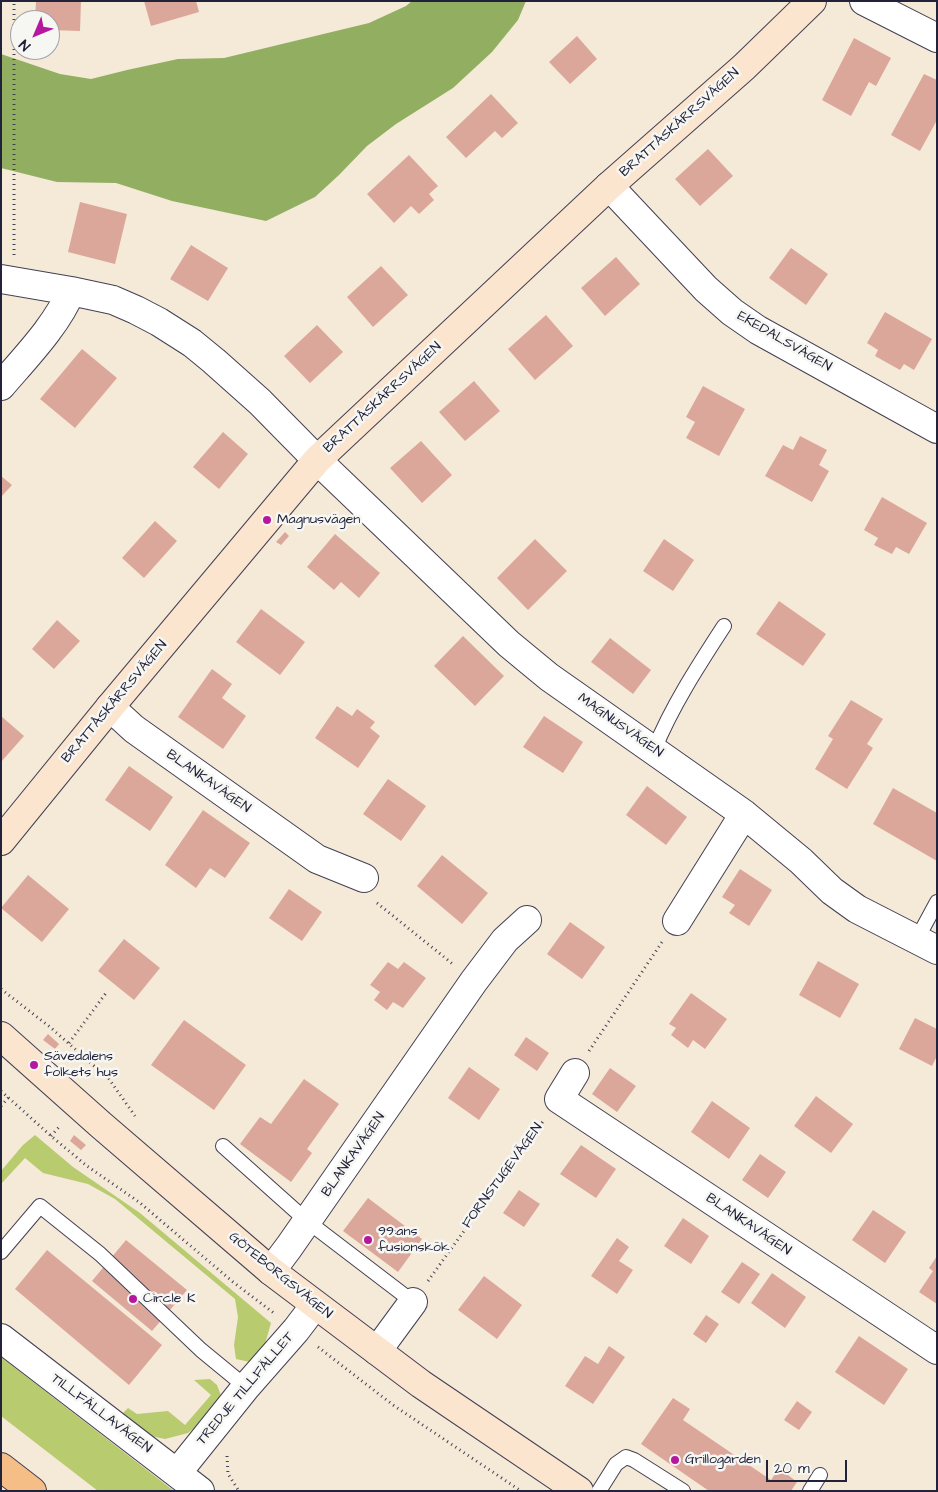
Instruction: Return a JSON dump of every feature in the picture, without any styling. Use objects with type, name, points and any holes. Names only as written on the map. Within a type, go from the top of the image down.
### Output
[{"type":"highway","points":[[1,1467],[32,1491]]},
{"type":"street","name":"BRATTÅSKÄRRSVÄGEN","points":[[1,841],[110,707],[317,460],[609,186],[744,67],[812,1]]},
{"type":"street","points":[[864,1],[937,38]]},
{"type":"street","name":"EKEDALSVÄGEN","points":[[609,186],[706,289],[732,312],[758,330],[937,429]]},
{"type":"street","name":"MAGNUSVÄGEN","points":[[8,280],[113,300],[159,322],[192,342],[260,402],[317,460],[509,644],[549,678],[744,814],[801,861],[832,891],[857,909],[927,944]]},
{"type":"street","points":[[1,386],[54,322],[66,304],[71,291]]},
{"type":"street","name":"BLANKAVÄGEN","points":[[110,707],[134,729],[316,859],[364,878]]},
{"type":"street","points":[[676,921],[744,814]]},
{"type":"street","name":"BLANKAVÄGEN","points":[[271,1271],[474,981],[505,940],[527,920]]},
{"type":"street","name":"GÖTEBORGSVÄGEN","points":[[1,1036],[271,1271],[428,1389],[579,1491]]},
{"type":"street","points":[[559,1099],[575,1073]]},
{"type":"street","name":"BLANKAVÄGEN","points":[[559,1099],[937,1350]]},
{"type":"street","points":[[377,1351],[413,1302]]},
{"type":"street","name":"TREDJE TILLFÄLLET","points":[[177,1473],[315,1305]]},
{"type":"street","name":"TILLFÄLLAVÄGEN","points":[[1,1338],[200,1491]]},
{"type":"lane","points":[[654,750],[662,729],[686,686],[724,626]]},
{"type":"lane","points":[[927,944],[937,902]]},
{"type":"lane","points":[[223,1146],[307,1221],[413,1302]]},
{"type":"lane","points":[[1,1252],[40,1206],[100,1254],[201,1350],[246,1387]]},
{"type":"lane","points":[[599,1491],[616,1464],[626,1457],[634,1460],[683,1491]]},
{"type":"lane","points":[[810,1491],[820,1475]]},
{"type":"path","points":[[8,280],[14,1]]},
{"type":"path","points":[[364,878],[376,901],[474,981]]},
{"type":"path","points":[[575,1073],[676,921]]},
{"type":"path","points":[[1,989],[69,1043],[109,1079],[135,1117]]},
{"type":"path","points":[[69,1043],[106,993]]},
{"type":"path","points":[[1,1106],[8,1097]]},
{"type":"path","name":"FORNSTUGEVÄGEN","points":[[413,1302],[559,1099]]},
{"type":"path","points":[[51,1136],[61,1125]]},
{"type":"green space","points":[[412,1],[526,1],[518,20],[492,52],[453,88],[396,124],[367,146],[315,197],[266,221],[172,201],[116,183],[57,182],[1,168],[1,54],[10,57],[10,60],[19,60],[60,74],[91,79],[178,59],[224,58],[369,23],[406,6]]},
{"type":"green space","points":[[35,1135],[73,1167],[140,1213],[271,1323],[265,1344],[250,1362],[236,1359],[234,1345],[238,1317],[235,1299],[115,1199],[88,1184],[43,1173],[25,1158],[1,1184],[1,1171],[23,1145]]},
{"type":"green space","points":[[1,1357],[174,1491],[98,1491],[1,1416]]},
{"type":"green space","points":[[210,1379],[217,1385],[222,1398],[202,1422],[188,1433],[165,1439],[151,1436],[123,1413],[128,1408],[137,1414],[168,1411],[185,1425],[211,1395],[194,1380]]},
{"type":"building","points":[[36,1],[81,1],[80,31],[60,30],[60,10],[36,10]]},
{"type":"building","points":[[144,1],[196,1],[199,12],[151,26]]},
{"type":"building","points":[[577,36],[597,59],[570,84],[549,62]]},
{"type":"building","points":[[854,38],[891,58],[876,86],[869,82],[851,116],[822,100]]},
{"type":"building","points":[[924,74],[937,80],[937,120],[920,151],[891,135]]},
{"type":"building","points":[[491,94],[518,123],[502,138],[495,131],[466,158],[446,137]]},
{"type":"building","points":[[708,149],[733,176],[700,206],[675,179]]},
{"type":"building","points":[[409,155],[438,186],[429,194],[434,200],[419,214],[411,206],[394,223],[367,194]]},
{"type":"building","points":[[80,202],[127,214],[115,264],[68,252]]},
{"type":"building","points":[[191,245],[228,268],[208,301],[170,279]]},
{"type":"building","points":[[791,248],[828,274],[806,305],[769,278]]},
{"type":"building","points":[[616,257],[640,284],[605,316],[581,288]]},
{"type":"building","points":[[381,266],[408,295],[373,327],[347,297]]},
{"type":"building","points":[[885,312],[932,339],[914,370],[904,364],[900,370],[875,356],[878,350],[867,343]]},
{"type":"building","points":[[546,315],[573,346],[535,380],[508,349]]},
{"type":"building","points":[[317,325],[343,352],[310,383],[284,356]]},
{"type":"building","points":[[82,349],[117,378],[75,428],[40,399]]},
{"type":"building","points":[[474,381],[500,411],[465,441],[439,412]]},
{"type":"building","points":[[703,386],[745,409],[719,456],[686,438],[695,422],[686,417]]},
{"type":"building","points":[[223,432],[248,454],[219,489],[193,467]]},
{"type":"building","points":[[800,436],[827,450],[819,465],[829,471],[812,502],[765,476],[783,445],[793,450]]},
{"type":"building","points":[[421,441],[452,475],[422,503],[390,468]]},
{"type":"building","points":[[1,476],[12,485],[1,497]]},
{"type":"building","points":[[882,497],[927,523],[909,554],[896,547],[892,554],[874,545],[878,538],[864,530]]},
{"type":"building","points":[[155,521],[177,541],[144,578],[122,558]]},
{"type":"building","points":[[285,532],[289,536],[281,545],[276,542]]},
{"type":"building","points":[[335,534],[380,573],[359,598],[341,582],[334,590],[307,567]]},
{"type":"building","points":[[535,539],[567,571],[528,610],[497,578]]},
{"type":"building","points":[[664,539],[694,560],[673,591],[643,571]]},
{"type":"building","points":[[779,601],[826,634],[803,666],[756,634]]},
{"type":"building","points":[[261,609],[305,642],[280,675],[236,642]]},
{"type":"building","points":[[57,620],[80,641],[54,669],[32,649]]},
{"type":"building","points":[[463,636],[504,676],[475,706],[434,666]]},
{"type":"building","points":[[610,638],[651,670],[633,694],[591,662]]},
{"type":"building","points":[[212,669],[232,684],[222,698],[246,716],[223,749],[178,717]]},
{"type":"building","points":[[851,700],[883,719],[867,744],[873,748],[847,789],[815,769],[833,739],[828,736]]},
{"type":"building","points":[[337,706],[352,716],[357,709],[375,722],[370,728],[380,736],[358,768],[315,738]]},
{"type":"building","points":[[1,716],[24,736],[1,762]]},
{"type":"building","points":[[544,716],[583,742],[563,773],[523,747]]},
{"type":"building","points":[[129,766],[173,797],[150,831],[105,800]]},
{"type":"building","points":[[388,779],[426,806],[401,841],[363,814]]},
{"type":"building","points":[[647,786],[687,817],[666,845],[626,815]]},
{"type":"building","points":[[893,788],[937,813],[937,861],[873,824]]},
{"type":"building","points":[[203,810],[250,843],[225,878],[210,868],[196,888],[165,865]]},
{"type":"building","points":[[442,855],[488,893],[462,924],[417,886]]},
{"type":"building","points":[[740,869],[772,890],[749,926],[729,913],[735,905],[722,897]]},
{"type":"building","points":[[28,875],[69,909],[42,942],[1,908]]},
{"type":"building","points":[[289,889],[322,912],[302,941],[269,918]]},
{"type":"building","points":[[570,922],[605,947],[582,979],[547,954]]},
{"type":"building","points":[[124,939],[160,968],[134,1000],[98,971]]},
{"type":"building","points":[[818,961],[859,984],[840,1018],[799,995]]},
{"type":"building","points":[[388,962],[398,969],[404,962],[426,978],[403,1008],[393,1002],[387,1010],[374,1000],[380,992],[370,985]]},
{"type":"building","points":[[691,993],[727,1019],[705,1049],[693,1040],[688,1048],[671,1035],[676,1028],[669,1024]]},
{"type":"building","points":[[915,1018],[937,1029],[937,1056],[932,1066],[899,1049]]},
{"type":"building","points":[[184,1020],[246,1065],[214,1110],[151,1065]]},
{"type":"building","points":[[48,1034],[59,1044],[55,1049],[43,1040]]},
{"type":"building","points":[[526,1037],[549,1053],[537,1071],[514,1055]]},
{"type":"building","points":[[469,1067],[500,1089],[479,1120],[448,1098]]},
{"type":"building","points":[[610,1068],[636,1086],[617,1112],[592,1094]]},
{"type":"building","points":[[304,1079],[339,1104],[307,1149],[312,1153],[291,1182],[240,1144],[260,1117],[271,1124]]},
{"type":"building","points":[[816,1096],[853,1124],[831,1153],[794,1126]]},
{"type":"building","points":[[712,1101],[750,1128],[729,1159],[691,1132]]},
{"type":"building","points":[[74,1135],[86,1145],[81,1150],[70,1141]]},
{"type":"building","points":[[581,1145],[616,1169],[596,1198],[560,1174]]},
{"type":"building","points":[[760,1154],[786,1172],[768,1198],[742,1180]]},
{"type":"building","points":[[519,1190],[540,1204],[524,1227],[503,1213]]},
{"type":"building","points":[[368,1198],[422,1239],[398,1272],[343,1231]]},
{"type":"building","points":[[873,1210],[906,1232],[885,1263],[852,1240]]},
{"type":"building","points":[[683,1218],[709,1236],[691,1264],[664,1246]]},
{"type":"building","points":[[617,1238],[629,1247],[619,1261],[633,1270],[617,1294],[591,1276]]},
{"type":"building","points":[[126,1240],[187,1290],[152,1331],[92,1281]]},
{"type":"building","points":[[47,1250],[162,1345],[129,1385],[15,1289]]},
{"type":"building","points":[[937,1256],[937,1304],[919,1292],[933,1271],[929,1268]]},
{"type":"building","points":[[742,1262],[760,1274],[739,1304],[721,1292]]},
{"type":"building","points":[[772,1273],[806,1297],[785,1328],[751,1303]]},
{"type":"building","points":[[484,1276],[522,1305],[497,1339],[458,1310]]},
{"type":"building","points":[[706,1315],[719,1324],[706,1343],[693,1334]]},
{"type":"building","points":[[859,1336],[908,1369],[884,1405],[835,1372]]},
{"type":"building","points":[[609,1346],[625,1357],[593,1404],[565,1386],[585,1356],[598,1364]]},
{"type":"building","points":[[673,1398],[690,1409],[683,1420],[771,1480],[779,1468],[797,1482],[791,1491],[709,1491],[641,1444]]},
{"type":"building","points":[[797,1401],[812,1412],[799,1430],[784,1420]]},
{"type":"place","name":"Magnusvägen","points":[[267,520]]},
{"type":"place","name":"Sävedalens folkets hus","points":[[34,1065]]},
{"type":"place","name":"99:ans fusionskök","points":[[368,1240]]},
{"type":"place","name":"Circle K","points":[[133,1299]]},
{"type":"place","name":"Grillogården","points":[[675,1460]]}]
